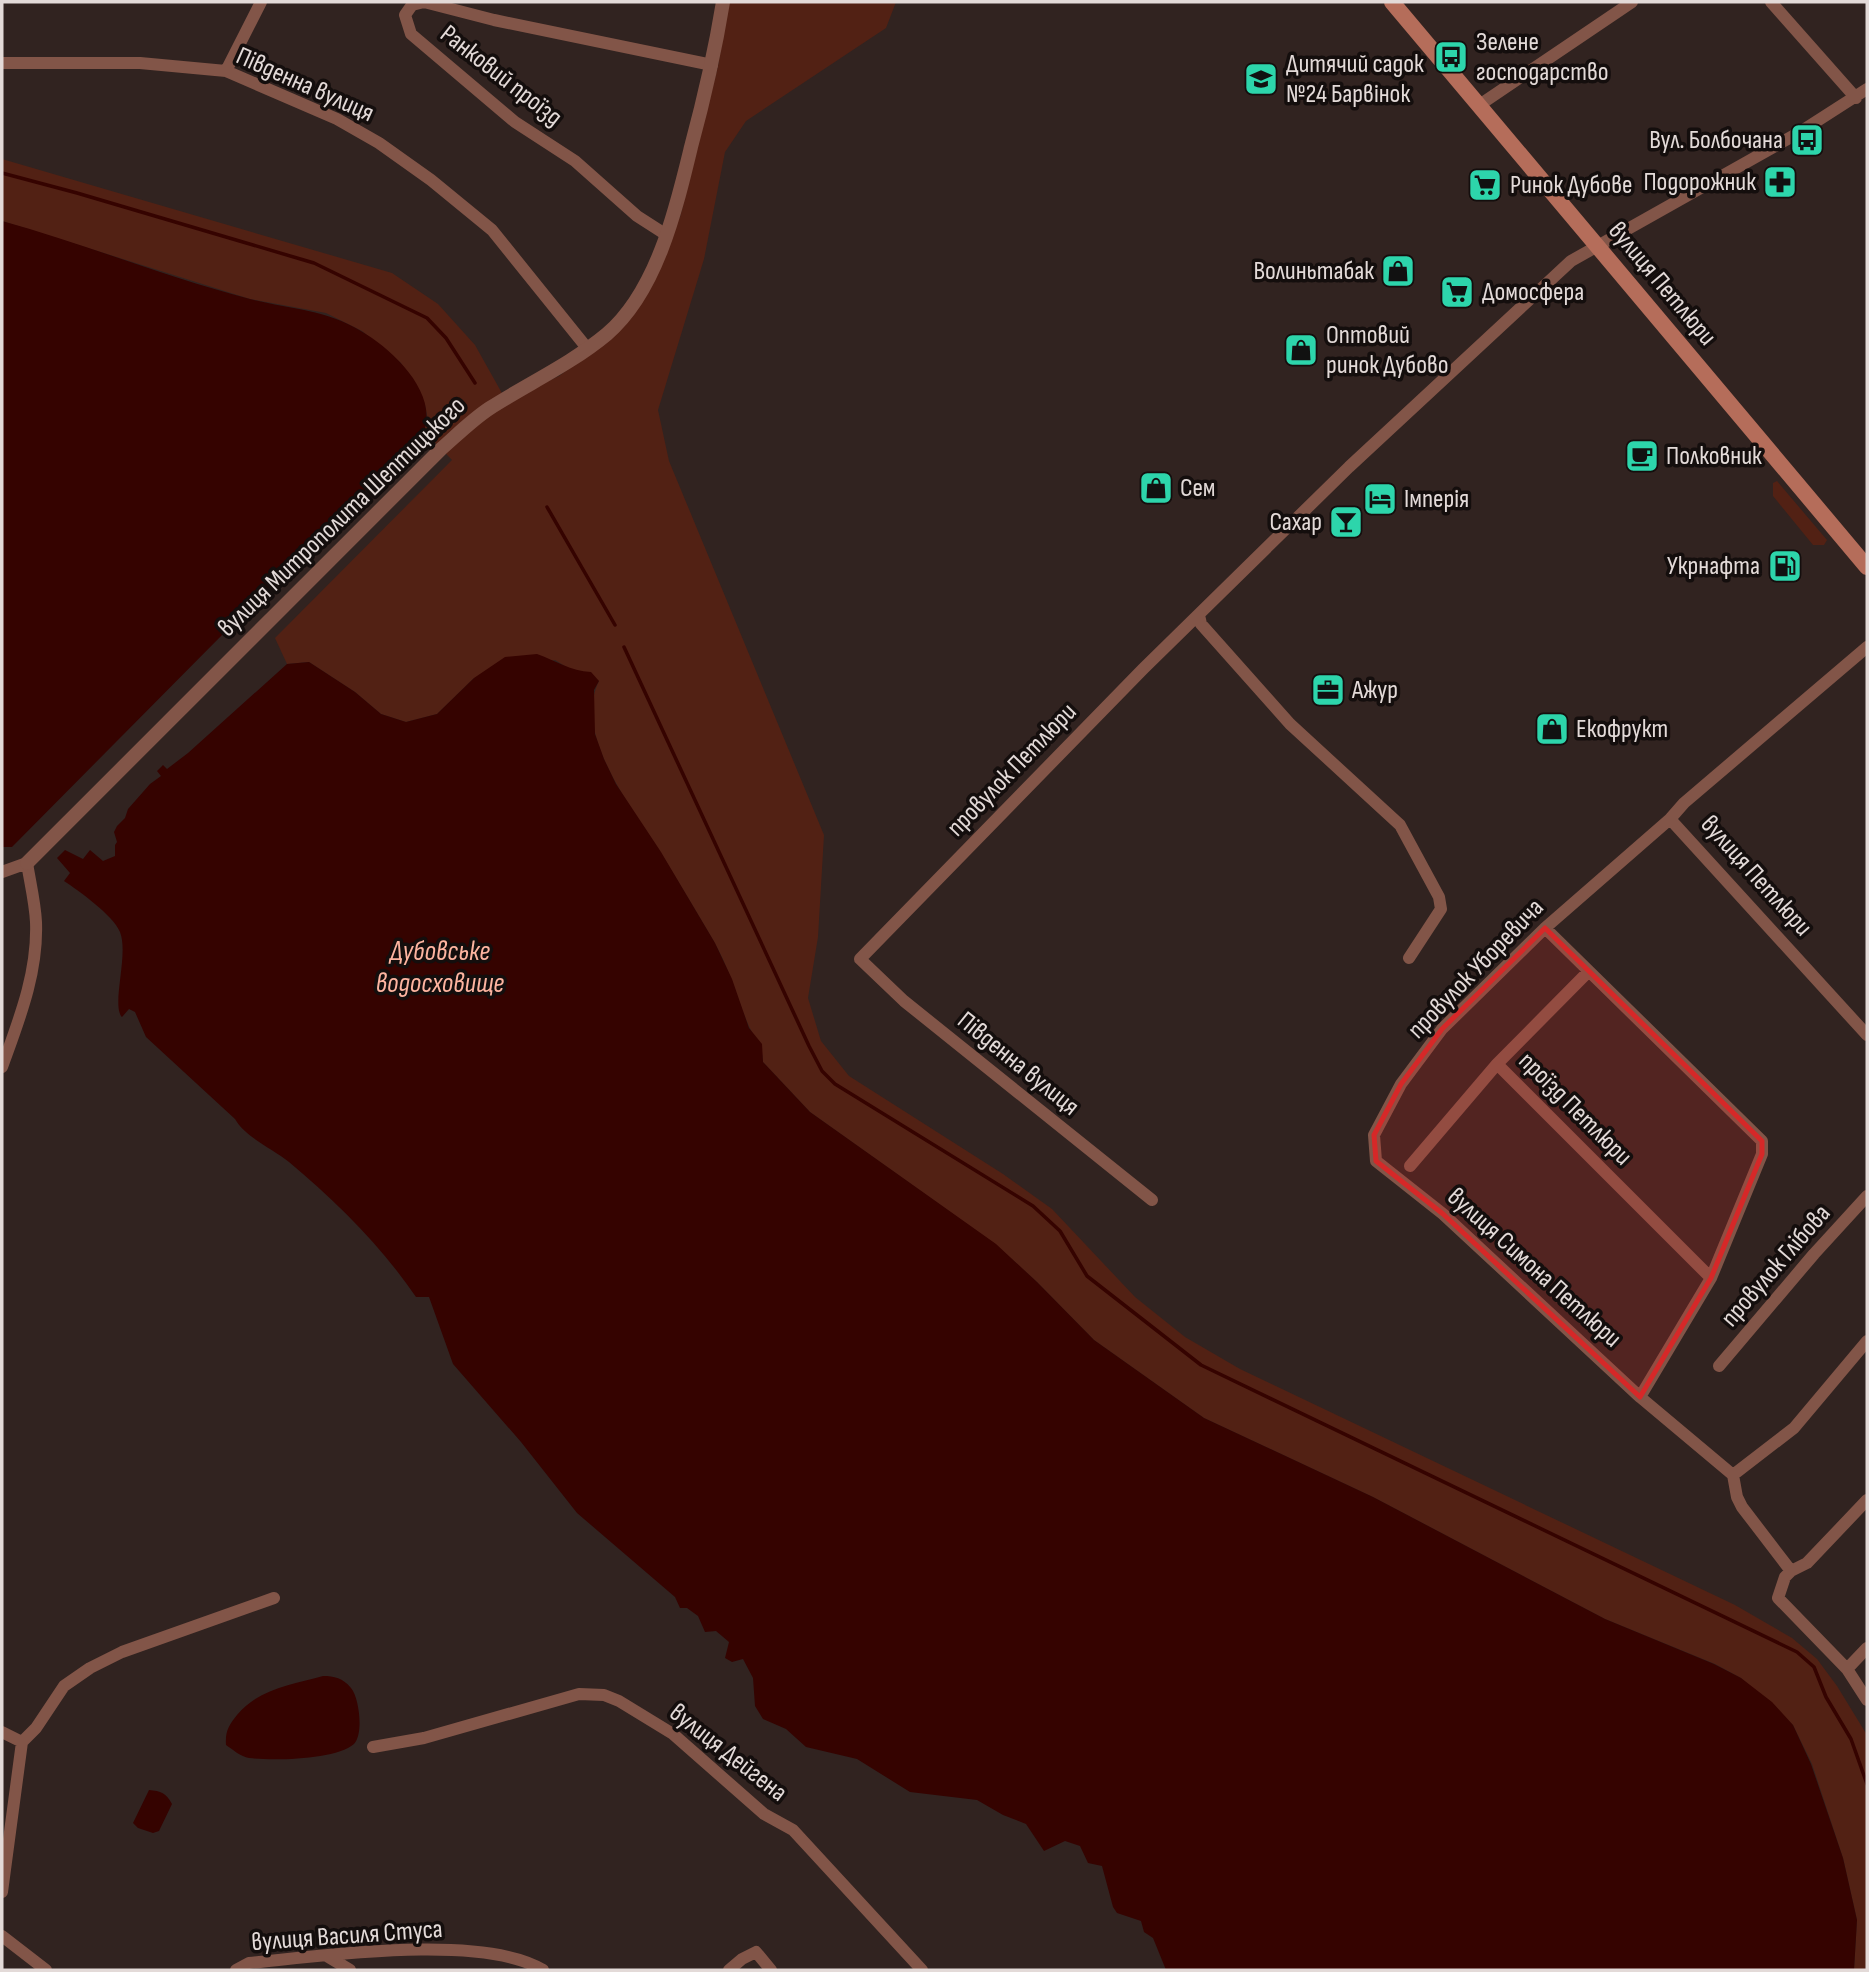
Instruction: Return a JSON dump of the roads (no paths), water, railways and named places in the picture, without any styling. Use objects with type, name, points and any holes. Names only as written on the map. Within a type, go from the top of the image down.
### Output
[{"type":"main road","name":"вулиця Петлюри","points":[[1392,2],[1867,567]]},
{"type":"street","points":[[226,71],[261,2]]},
{"type":"street","name":"Ранковий проїзд","points":[[665,234],[637,216],[575,161],[515,122],[411,34],[405,15],[412,5],[424,2],[494,20],[712,65]]},
{"type":"street","name":"вулиця Митрополита Шептицького","points":[[27,863],[441,449],[488,409],[555,371],[608,333],[631,307],[649,277],[674,215],[712,65],[723,2]]},
{"type":"street","points":[[1478,106],[1633,2]]},
{"type":"street","points":[[1771,2],[1856,98]]},
{"type":"street","name":"Південна вулиця","points":[[2,63],[140,63],[226,71],[337,119],[379,143],[431,180],[492,230],[587,348]]},
{"type":"street","name":"провулок Петлюри","points":[[860,959],[1143,669],[1349,467],[1571,261],[1856,98],[1867,89]]},
{"type":"street","points":[[1199,615],[1201,624],[1290,724],[1400,825],[1439,897],[1441,909],[1409,958]]},
{"type":"street","name":"вулиця Петлюри","points":[[1867,647],[1684,803],[1670,819],[1867,1035]]},
{"type":"street","name":"провулок Уборевича","points":[[1394,1177],[1376,1161],[1374,1135],[1401,1084],[1442,1029],[1545,928],[1670,819]]},
{"type":"street","points":[[2,872],[27,863],[36,918],[33,966],[27,996],[2,1068]]},
{"type":"street","points":[[1545,928],[1762,1142],[1762,1154],[1711,1278],[1640,1397]]},
{"type":"street","name":"Південна вулиця","points":[[860,959],[904,1001],[1152,1200]]},
{"type":"street","name":"проїзд Петлюри","points":[[1588,972],[1497,1064],[1711,1278]]},
{"type":"street","points":[[1410,1166],[1497,1064]]},
{"type":"street","name":"вулиця Симона Петлюри","points":[[1394,1177],[1443,1214],[1640,1397],[1733,1475]]},
{"type":"street","name":"провулок Глібова","points":[[1720,1366],[1814,1254],[1867,1196]]},
{"type":"street","points":[[1791,1570],[1742,1507],[1737,1497],[1733,1475],[1794,1428],[1867,1341]]},
{"type":"street","points":[[1867,1500],[1807,1563],[1791,1570],[1785,1577],[1778,1598],[1847,1669],[1867,1700]]},
{"type":"street","points":[[2,1892],[22,1742],[36,1728],[64,1686],[90,1668],[122,1652],[274,1598]]},
{"type":"street","points":[[1847,1669],[1867,1648]]},
{"type":"street","name":"вулиця Дейгена","points":[[373,1747],[424,1738],[579,1694],[604,1695],[619,1701],[673,1734],[764,1814],[793,1830],[922,1970]]},
{"type":"street","points":[[2,1732],[22,1742]]},
{"type":"street","points":[[2,1936],[32,1966],[46,1970]]},
{"type":"street","name":"вулиця Василя Стуса","points":[[236,1970],[249,1963],[420,1949],[502,1955],[543,1970]]},
{"type":"street","points":[[729,1970],[755,1952],[771,1970]]},
{"type":"street","points":[[327,1956],[350,1970]]},
{"type":"water","points":[[2,221],[219,290],[334,318],[361,331],[398,360],[418,387],[427,416],[424,431],[12,847],[2,847]]},
{"type":"water","name":"Дубовське водосховище","points":[[537,654],[570,668],[591,672],[599,681],[594,690],[595,734],[616,784],[661,852],[715,943],[732,979],[749,1028],[762,1044],[763,1062],[810,1112],[996,1244],[1094,1340],[1204,1418],[1373,1497],[1605,1619],[1714,1664],[1741,1678],[1772,1702],[1793,1725],[1811,1764],[1843,1858],[1857,1920],[1854,1970],[1166,1970],[1153,1938],[1144,1932],[1141,1921],[1117,1913],[1102,1866],[1088,1863],[1080,1846],[1065,1841],[1044,1851],[1026,1824],[977,1800],[910,1792],[857,1759],[806,1747],[786,1729],[763,1719],[755,1706],[753,1678],[743,1659],[732,1662],[725,1658],[729,1642],[716,1631],[705,1632],[698,1616],[687,1608],[680,1608],[675,1597],[577,1513],[521,1442],[453,1364],[429,1297],[416,1297],[388,1260],[341,1209],[289,1162],[246,1132],[146,1037],[135,1012],[129,1009],[122,1017],[118,1002],[123,953],[120,932],[103,911],[64,881],[70,873],[57,858],[65,850],[83,859],[90,850],[103,861],[115,856],[117,842],[114,832],[125,818],[128,809],[150,784],[161,776],[157,771],[163,765],[167,769],[188,753],[287,664],[309,662],[355,692],[381,714],[406,722],[437,714],[474,678],[505,657]]},
{"type":"water","points":[[323,1676],[342,1680],[354,1693],[360,1724],[354,1744],[319,1756],[273,1759],[246,1757],[226,1745],[227,1732],[232,1722],[246,1706],[266,1693]]},
{"type":"water","points":[[149,1790],[163,1793],[172,1804],[159,1831],[153,1833],[138,1828],[133,1823]]},
{"type":"waterway","points":[[2,173],[314,263],[427,318],[446,338],[475,383]]},
{"type":"waterway","points":[[547,507],[615,625]]},
{"type":"waterway","points":[[624,647],[809,1046],[822,1071],[835,1084],[1033,1206],[1060,1231],[1087,1276],[1201,1365],[1797,1652],[1814,1667],[1826,1697],[1851,1739],[1867,1784]]},
{"type":"place","name":"Зелене господарство","points":[[1451,57]]},
{"type":"place","name":"Дитячий садок №24 Барвінок","points":[[1261,79]]},
{"type":"place","name":"Вул. Болбочана","points":[[1807,140]]},
{"type":"place","name":"Подорожник","points":[[1780,182]]},
{"type":"place","name":"Ринок Дубове","points":[[1485,185]]},
{"type":"place","name":"Волиньтабак","points":[[1398,271]]},
{"type":"place","name":"Домосфера","points":[[1457,292]]},
{"type":"place","name":"Оптовий ринок Дубово","points":[[1301,350]]},
{"type":"place","name":"Полковник","points":[[1642,456]]},
{"type":"place","name":"Сем","points":[[1156,488]]},
{"type":"place","name":"Імперія","points":[[1380,499]]},
{"type":"place","name":"Сахар","points":[[1346,522]]},
{"type":"place","name":"Укрнафта","points":[[1785,566]]},
{"type":"place","name":"Ажур","points":[[1328,690]]},
{"type":"place","name":"Екофрукт","points":[[1552,729]]}]
